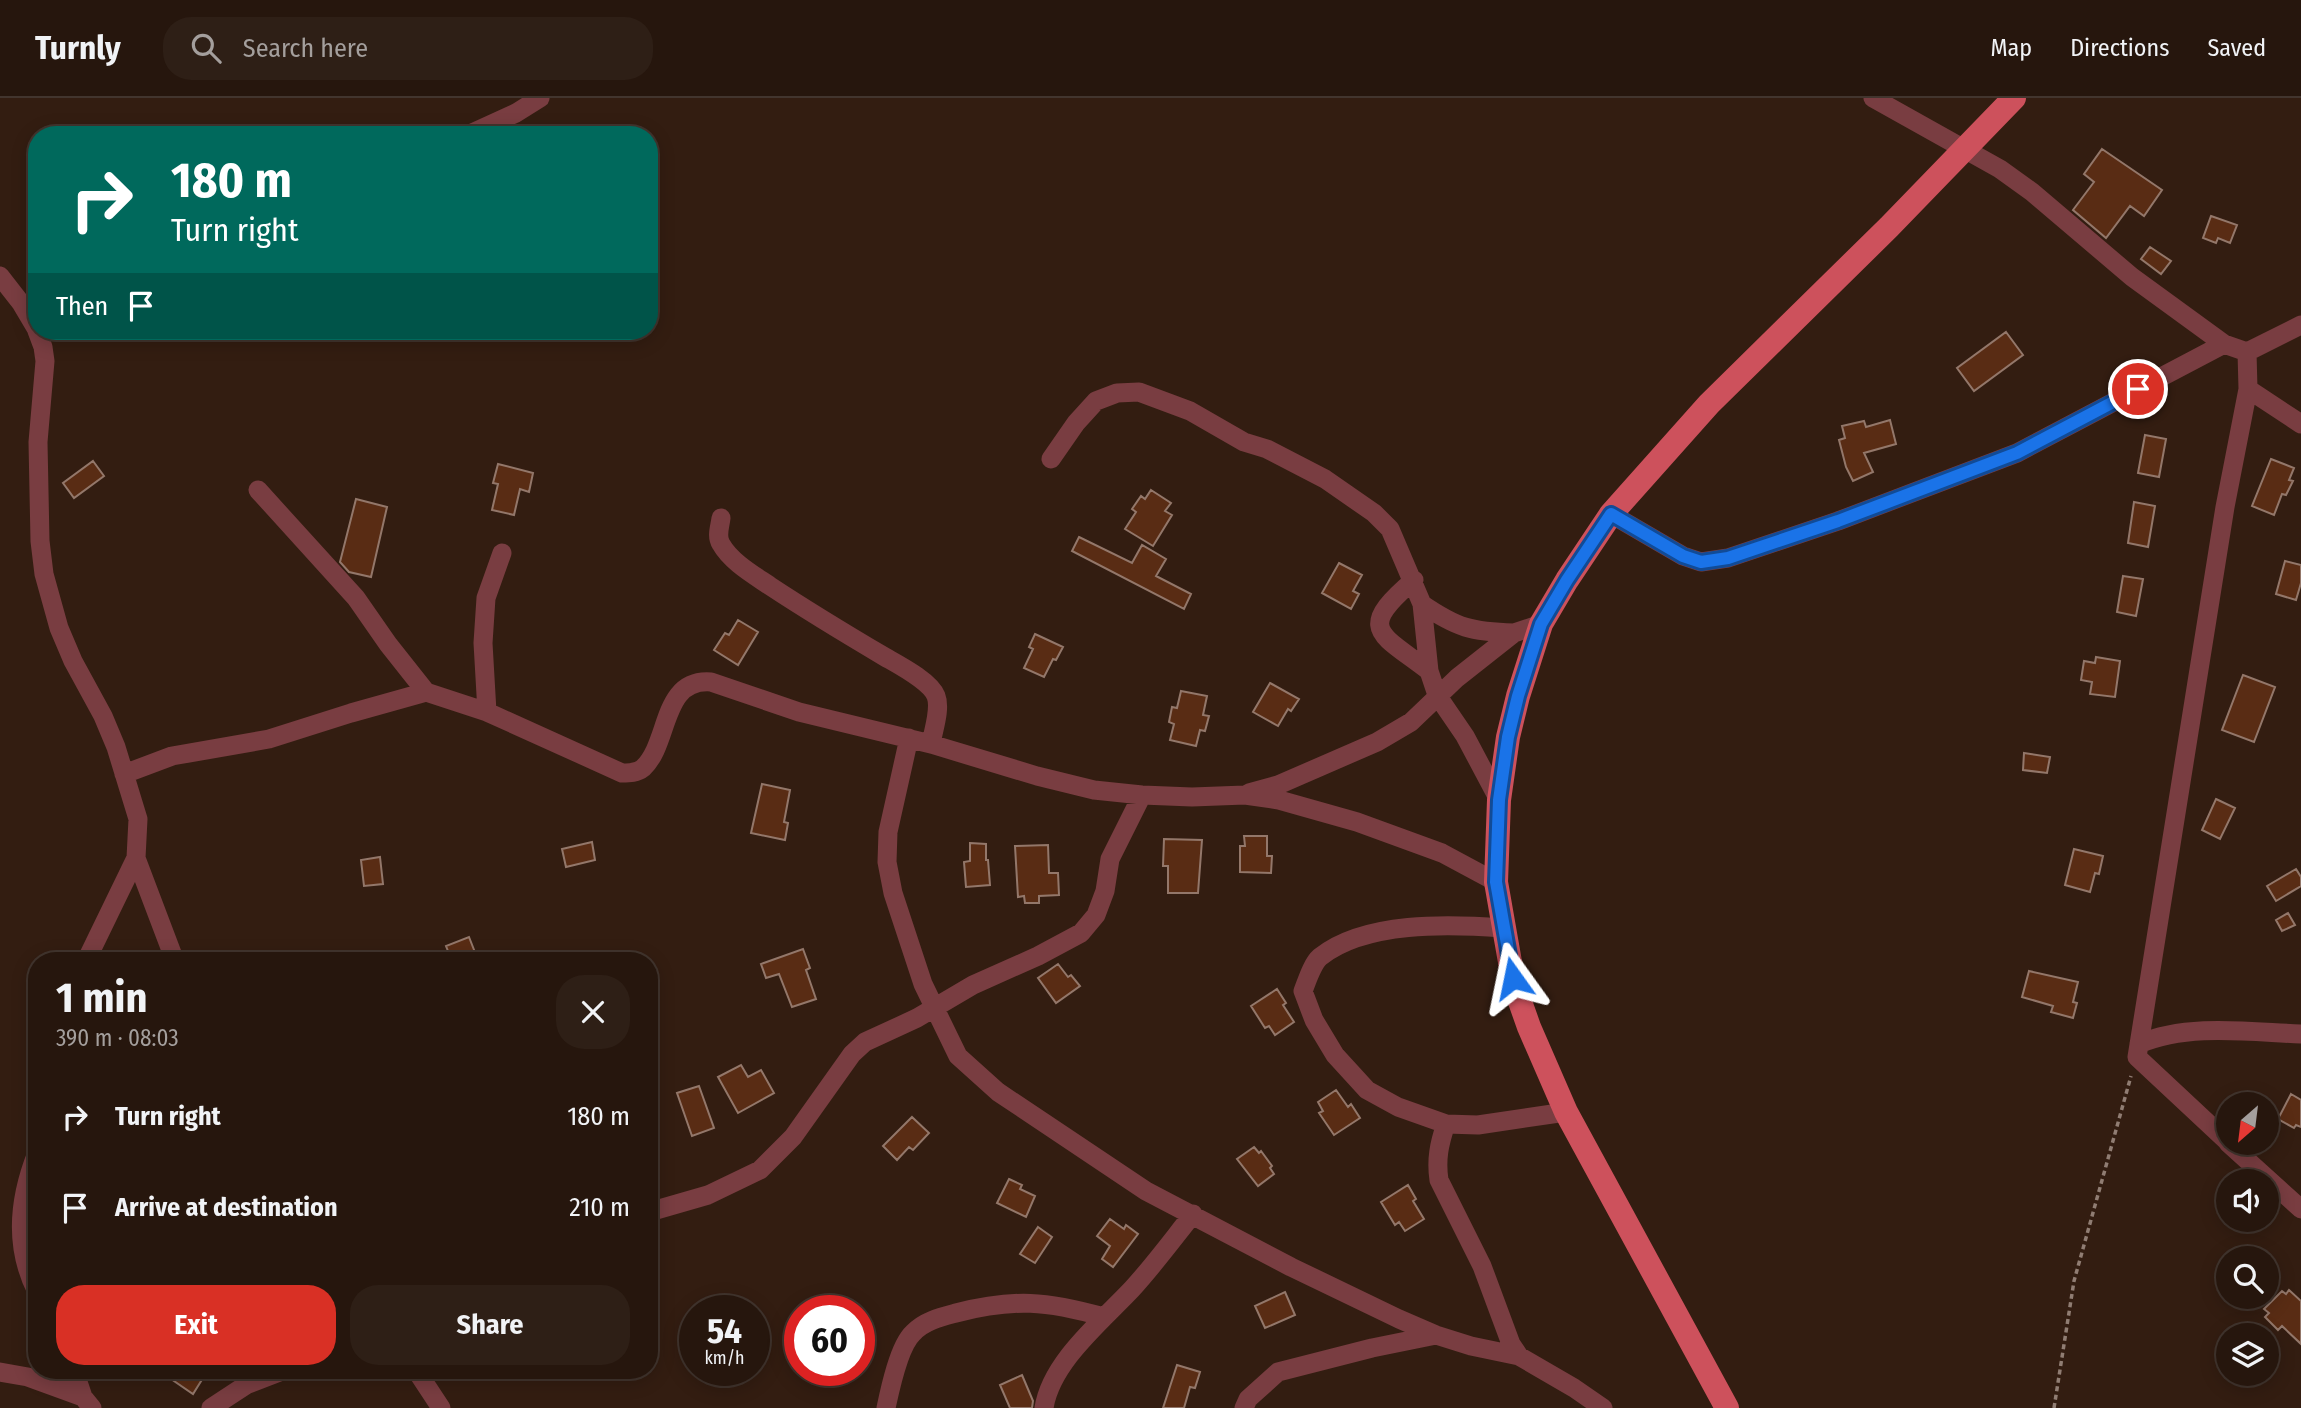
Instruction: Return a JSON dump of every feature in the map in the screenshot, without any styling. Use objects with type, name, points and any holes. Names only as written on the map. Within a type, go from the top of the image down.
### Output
[{"type":"main road","points":[[1727,1408],[1566,1112],[1517,993],[1496,882],[1499,800],[1508,737],[1541,624],[1611,514],[1709,404],[1889,227],[2014,98]]},
{"type":"street","points":[[488,126],[540,98]]},
{"type":"street","points":[[1873,98],[1965,148],[2032,192],[2122,269],[2224,344],[2246,352],[2301,325]]},
{"type":"street","points":[[0,276],[28,315]]},
{"type":"street","points":[[41,340],[45,361],[38,442],[40,541],[44,573],[59,628],[73,661],[103,716],[138,819],[136,858],[90,952]]},
{"type":"street","points":[[1611,514],[1683,556],[1701,562],[1728,558],[1838,521],[2017,453],[2224,344]]},
{"type":"street","points":[[2138,1050],[2220,534],[2248,389],[2246,352]]},
{"type":"street","points":[[2248,389],[2301,424]]},
{"type":"street","points":[[1051,459],[1076,423],[1096,401],[1117,393],[1139,392],[1190,411],[1244,442],[1267,449],[1325,479],[1374,513],[1390,530],[1414,580],[1422,604],[1429,671],[1437,695],[1465,736],[1499,800]]},
{"type":"street","points":[[258,490],[356,598],[426,692],[487,712],[622,773],[635,772],[643,767],[653,752],[680,691],[690,684],[710,682],[812,715],[909,738],[1094,790],[1192,797],[1245,795],[1279,800],[1357,822],[1442,853],[1496,882]]},
{"type":"street","points":[[721,518],[718,536],[729,555],[820,619],[908,670],[929,687],[936,696],[937,706],[931,744]]},
{"type":"street","points":[[487,712],[483,643],[486,598],[502,554]]},
{"type":"street","points":[[1414,580],[1393,598],[1378,620],[1381,630],[1394,647],[1429,671]]},
{"type":"street","points":[[1422,604],[1460,627],[1514,633]]},
{"type":"street","points":[[1245,795],[1278,785],[1377,742],[1411,722],[1437,695],[1514,633],[1541,624]]},
{"type":"street","points":[[124,774],[172,756],[269,739],[426,692]]},
{"type":"street","points":[[909,738],[888,832],[887,862],[893,893],[923,984],[958,1056],[998,1092],[1136,1184],[1291,1267],[1436,1335],[1519,1356],[1603,1408]]},
{"type":"street","points":[[658,1209],[708,1195],[760,1170],[793,1137],[852,1054],[865,1042],[936,1009],[973,985],[1081,933],[1096,915],[1105,891],[1110,859],[1142,795]]},
{"type":"street","points":[[136,858],[172,952]]},
{"type":"street","points":[[1503,928],[1442,925],[1372,933],[1339,946],[1318,959],[1303,990],[1314,1020],[1335,1055],[1367,1090],[1398,1107],[1446,1124],[1478,1125],[1566,1112]]},
{"type":"street","points":[[2138,1050],[2150,1039],[2195,1031],[2301,1034]]},
{"type":"street","points":[[2138,1050],[2216,1131]]},
{"type":"street","points":[[1446,1124],[1439,1143],[1439,1180],[1482,1266],[1511,1344],[1519,1356]]},
{"type":"street","points":[[2241,1155],[2301,1209]]},
{"type":"street","points":[[28,1176],[21,1210],[23,1250],[28,1272]]},
{"type":"street","points":[[1044,1408],[1056,1373],[1149,1269],[1193,1214]]},
{"type":"street","points":[[886,1408],[906,1341],[913,1332],[929,1322],[984,1306],[1012,1302],[1045,1303],[1104,1317]]},
{"type":"street","points":[[1244,1408],[1248,1399],[1278,1372],[1436,1335]]},
{"type":"street","points":[[0,1372],[28,1377]]},
{"type":"street","points":[[33,1379],[87,1403]]},
{"type":"street","points":[[78,1379],[87,1403]]},
{"type":"street","points":[[211,1408],[246,1385],[262,1379]]},
{"type":"street","points":[[422,1379],[441,1408]]},
{"type":"path","points":[[2054,1408],[2074,1281],[2138,1050]]},
{"type":"building","points":[[2102,149],[2162,190],[2144,216],[2130,206],[2106,238],[2073,210],[2094,182],[2084,174]]},
{"type":"building","points":[[2211,216],[2237,225],[2230,243],[2218,238],[2216,243],[2203,238]]},
{"type":"building","points":[[2150,247],[2171,261],[2161,274],[2141,259]]},
{"type":"building","points":[[2006,332],[2023,355],[1974,391],[1957,368]]},
{"type":"building","points":[[1890,420],[1896,444],[1864,453],[1873,472],[1853,481],[1846,467],[1839,440],[1845,438],[1842,426],[1864,421],[1866,427]]},
{"type":"building","points":[[2145,435],[2166,439],[2159,477],[2138,473]]},
{"type":"building","points":[[2271,459],[2294,468],[2289,480],[2293,481],[2286,495],[2282,494],[2274,515],[2252,506]]},
{"type":"building","points":[[93,461],[104,476],[74,498],[63,483]]},
{"type":"building","points":[[498,464],[533,473],[529,492],[520,489],[514,515],[492,510],[498,484],[493,483]]},
{"type":"building","points":[[1151,490],[1171,503],[1165,511],[1172,515],[1153,546],[1125,529],[1136,512],[1132,509],[1141,496],[1145,499]]},
{"type":"building","points":[[356,499],[387,507],[371,577],[349,572],[340,562]]},
{"type":"building","points":[[2134,502],[2155,506],[2148,547],[2128,543]]},
{"type":"building","points":[[1079,537],[1132,563],[1142,545],[1166,559],[1156,576],[1191,594],[1184,609],[1072,551]]},
{"type":"building","points":[[2285,561],[2301,565],[2301,583],[2296,600],[2276,594]]},
{"type":"building","points":[[1339,563],[1362,575],[1353,591],[1359,594],[1351,609],[1322,593]]},
{"type":"building","points":[[2123,576],[2143,579],[2136,616],[2117,612]]},
{"type":"building","points":[[738,620],[758,632],[738,665],[714,650],[725,633],[729,635]]},
{"type":"building","points":[[1035,634],[1063,647],[1044,677],[1024,668],[1033,649],[1029,647]]},
{"type":"building","points":[[2096,657],[2120,661],[2115,697],[2090,694],[2092,682],[2081,680],[2084,661],[2095,663]]},
{"type":"building","points":[[2243,675],[2275,687],[2254,742],[2222,730]]},
{"type":"building","points":[[1270,683],[1299,699],[1291,711],[1288,709],[1278,726],[1253,712]]},
{"type":"building","points":[[1181,691],[1207,696],[1203,715],[1209,716],[1205,731],[1200,730],[1196,746],[1170,740],[1174,724],[1169,722],[1172,707],[1177,708]]},
{"type":"building","points":[[2024,753],[2050,757],[2047,773],[2023,770]]},
{"type":"building","points":[[762,784],[790,790],[784,822],[788,823],[785,840],[751,833]]},
{"type":"building","points":[[2216,799],[2235,808],[2220,839],[2202,830]]},
{"type":"building","points":[[1244,836],[1267,836],[1267,856],[1272,856],[1271,873],[1240,872],[1240,846],[1245,846]]},
{"type":"building","points":[[1164,839],[1202,840],[1198,893],[1168,893],[1168,866],[1163,866]]},
{"type":"building","points":[[592,842],[595,860],[566,867],[562,849]]},
{"type":"building","points":[[970,843],[986,844],[990,885],[966,887],[964,862],[970,861]]},
{"type":"building","points":[[1048,845],[1049,873],[1058,873],[1059,895],[1039,896],[1039,903],[1025,903],[1024,896],[1018,897],[1015,846]]},
{"type":"building","points":[[2074,849],[2103,856],[2099,874],[2095,873],[2090,892],[2065,885]]},
{"type":"building","points":[[380,857],[383,884],[364,886],[361,860]]},
{"type":"building","points":[[2296,869],[2301,877],[2301,886],[2276,901],[2267,886]]},
{"type":"building","points":[[2288,913],[2295,925],[2282,931],[2276,920]]},
{"type":"building","points":[[469,937],[475,952],[448,952],[446,946]]},
{"type":"building","points":[[803,949],[810,968],[806,970],[816,999],[792,1007],[779,974],[766,978],[761,964]]},
{"type":"building","points":[[1058,964],[1068,977],[1071,975],[1080,986],[1056,1003],[1038,978]]},
{"type":"building","points":[[2029,971],[2078,982],[2073,1002],[2077,1003],[2073,1018],[2051,1012],[2053,1006],[2022,997]]},
{"type":"building","points":[[1277,989],[1294,1022],[1275,1035],[1269,1026],[1265,1028],[1251,1006]]},
{"type":"building","points":[[741,1065],[748,1077],[761,1070],[774,1093],[738,1113],[718,1077]]},
{"type":"building","points":[[699,1086],[714,1128],[692,1136],[677,1093]]},
{"type":"building","points":[[1336,1090],[1348,1107],[1351,1104],[1360,1118],[1334,1135],[1319,1113],[1323,1111],[1318,1102]]},
{"type":"building","points":[[2291,1094],[2301,1100],[2301,1127],[2296,1125],[2294,1128],[2279,1117]]},
{"type":"building","points":[[912,1117],[929,1133],[913,1150],[909,1147],[897,1160],[883,1146]]},
{"type":"building","points":[[1254,1147],[1259,1153],[1261,1151],[1272,1166],[1270,1168],[1274,1174],[1258,1186],[1237,1159]]},
{"type":"building","points":[[1009,1179],[1022,1185],[1020,1189],[1035,1196],[1026,1217],[997,1203]]},
{"type":"building","points":[[1408,1185],[1416,1199],[1413,1201],[1424,1219],[1405,1231],[1399,1222],[1395,1225],[1381,1202]]},
{"type":"building","points":[[1110,1219],[1124,1229],[1126,1225],[1138,1234],[1113,1267],[1102,1259],[1110,1246],[1097,1236]]},
{"type":"building","points":[[1038,1227],[1052,1237],[1035,1263],[1020,1254]]},
{"type":"building","points":[[2289,1290],[2301,1301],[2301,1344],[2282,1326],[2279,1329],[2279,1323],[2271,1323],[2265,1317],[2269,1313],[2264,1309],[2279,1309],[2279,1294],[2282,1291],[2286,1294]]},
{"type":"building","points":[[1285,1292],[1295,1315],[1265,1328],[1255,1306]]},
{"type":"building","points":[[1177,1365],[1200,1372],[1195,1388],[1190,1387],[1184,1408],[1163,1408]]},
{"type":"building","points":[[1022,1375],[1033,1401],[1032,1408],[1010,1408],[1000,1385]]},
{"type":"building","points":[[171,1379],[202,1379],[193,1394]]},
{"type":"route","points":[[1513,978],[1496,882],[1499,800],[1508,737],[1541,624],[1611,514],[1683,556],[1701,562],[1728,558],[1838,521],[2017,453],[2138,389]]}]
